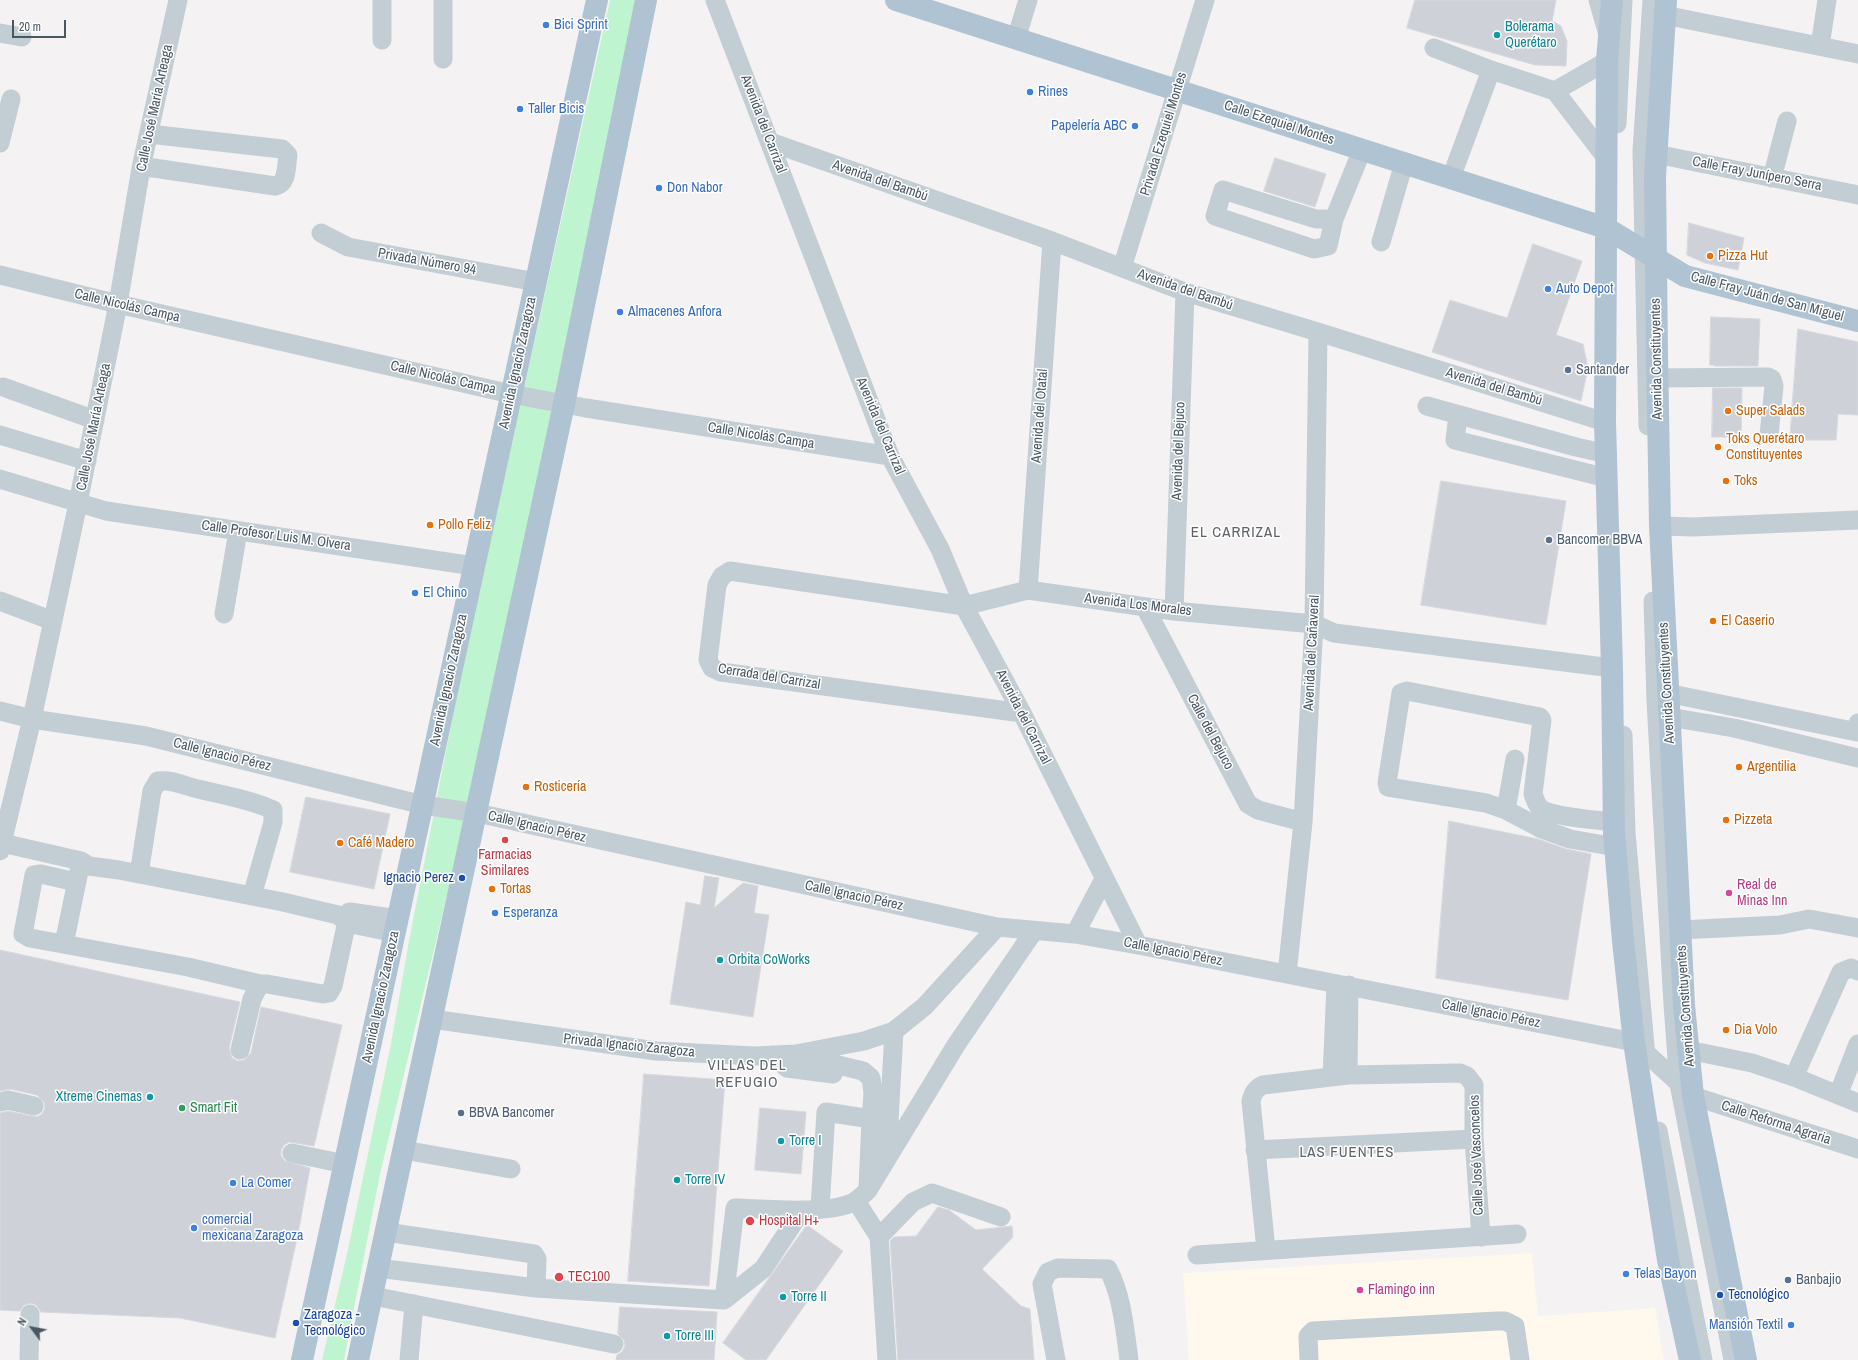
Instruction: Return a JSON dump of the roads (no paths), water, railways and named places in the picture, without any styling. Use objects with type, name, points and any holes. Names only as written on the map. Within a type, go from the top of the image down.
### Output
[{"type":"main road","name":"Avenida Ignacio Zaragoza","points":[[302,1360],[596,0]]},
{"type":"main road","points":[[358,1360],[564,404],[646,0]]},
{"type":"main road","name":"Calle Ezequiel Montes","points":[[896,0],[1451,178],[1610,231],[1650,255]]},
{"type":"main road","points":[[1612,0],[1606,61],[1607,159],[1610,231],[1606,422],[1614,822],[1623,941],[1668,1260],[1690,1360]]},
{"type":"main road","name":"Avenida Constituyentes","points":[[1661,5],[1656,154],[1650,255],[1657,378],[1660,526],[1669,717],[1688,1050],[1686,1090],[1746,1360]]},
{"type":"main road","name":"Calle Fray Juán de San Miguel","points":[[1650,255],[1685,276],[1858,321]]},
{"type":"street","name":"Calle José María Arteaga","points":[[1,850],[32,719],[87,461],[118,304],[141,168],[178,0]]},
{"type":"street","points":[[382,0],[382,40]]},
{"type":"street","points":[[443,0],[443,59]]},
{"type":"street","name":"Avenida del Carrizal","points":[[715,0],[890,456],[940,549],[964,606],[1022,713],[1138,945]]},
{"type":"street","points":[[1016,39],[1028,0]]},
{"type":"street","name":"Privada Ezequiel Montes","points":[[1122,268],[1205,0]]},
{"type":"street","points":[[1598,0],[1608,33]]},
{"type":"street","points":[[1623,0],[1610,231],[1616,354],[1614,422],[1626,833],[1642,1006],[1639,1047],[1656,1121],[1703,1360]]},
{"type":"street","points":[[1820,46],[1827,0]]},
{"type":"street","points":[[1733,1360],[1686,1090],[1673,1005],[1656,701],[1650,255],[1642,151],[1661,5],[1820,46],[1858,54]]},
{"type":"street","points":[[0,33],[22,37]]},
{"type":"street","points":[[1434,48],[1491,70],[1555,91],[1607,159]]},
{"type":"street","points":[[1555,91],[1606,61]]},
{"type":"street","points":[[1451,178],[1491,70]]},
{"type":"street","points":[[0,143],[11,99]]},
{"type":"street","points":[[1772,178],[1787,121]]},
{"type":"street","points":[[141,168],[154,168],[275,186],[280,185],[284,181],[288,155],[282,149],[149,134]]},
{"type":"street","name":"Avenida del Bambú","points":[[770,142],[1052,241],[1185,292],[1606,422]]},
{"type":"street","points":[[1334,219],[1316,219],[1223,190],[1215,216],[1314,249],[1328,246],[1334,219],[1362,150]]},
{"type":"street","name":"Calle Fray Junípero Serra","points":[[1656,154],[1858,194]]},
{"type":"street","points":[[1381,242],[1404,163]]},
{"type":"street","name":"Privada Número 94","points":[[321,233],[348,247],[536,282]]},
{"type":"street","name":"Avenida del Otatal","points":[[1028,590],[1052,241]]},
{"type":"street","name":"Calle Nicolás Campa","points":[[0,275],[118,304],[511,394],[564,404],[890,456]]},
{"type":"street","name":"Avenida del Bejuco","points":[[1174,611],[1185,292]]},
{"type":"street","name":"Avenida del Cañaveral","points":[[1287,974],[1303,822],[1314,624],[1318,332]]},
{"type":"street","points":[[1657,378],[1768,377],[1772,379],[1774,386],[1769,435]]},
{"type":"street","points":[[4,387],[95,420]]},
{"type":"street","points":[[1427,406],[1576,447],[1607,454]]},
{"type":"street","points":[[1458,415],[1455,440],[1516,454],[1607,478]]},
{"type":"street","points":[[1516,454],[1520,432]]},
{"type":"street","points":[[0,435],[87,461]]},
{"type":"street","name":"Calle Profesor Luis M. Olvera","points":[[1,480],[106,511],[474,566]]},
{"type":"street","points":[[1660,526],[1693,527],[1858,520]]},
{"type":"street","points":[[224,614],[238,531]]},
{"type":"street","name":"Cerrada del Carrizal","points":[[964,606],[730,571],[722,576],[717,585],[708,660],[712,668],[721,672],[1022,713]]},
{"type":"street","name":"Avenida Los Morales","points":[[964,606],[1028,590],[1174,611],[1314,624],[1334,633],[1612,668]]},
{"type":"street","points":[[0,601],[53,621]]},
{"type":"street","name":"Calle del Bejuco","points":[[1145,607],[1248,804],[1258,810],[1303,822]]},
{"type":"street","points":[[1614,822],[1551,814],[1541,809],[1536,803],[1533,794],[1542,720],[1540,717],[1407,691],[1401,693],[1387,783],[1388,787],[1486,803],[1506,810],[1542,828],[1570,839],[1616,847]]},
{"type":"street","points":[[1668,693],[1858,729]]},
{"type":"street","name":"Calle Ignacio Pérez","points":[[0,711],[32,719],[146,736],[423,805],[477,813],[997,927],[1075,934],[1138,945],[1342,984],[1639,1047]]},
{"type":"street","points":[[1669,717],[1734,728],[1858,758]]},
{"type":"street","points":[[1506,810],[1515,759]]},
{"type":"street","points":[[139,874],[152,791],[158,781],[168,780],[196,789],[243,799],[273,810],[273,822],[252,896]]},
{"type":"street","points":[[1,850],[82,870]]},
{"type":"street","points":[[64,944],[82,870]]},
{"type":"street","points":[[344,916],[332,986],[329,993],[323,994],[260,984],[141,958],[30,938],[23,934],[34,875],[82,870],[139,874],[397,926]]},
{"type":"street","points":[[1075,934],[1104,879]]},
{"type":"street","points":[[1680,930],[1780,925],[1809,919],[1858,928]]},
{"type":"street","name":"Privada Ignacio Zaragoza","points":[[432,1019],[656,1051],[721,1055],[796,1054],[864,1041],[894,1031],[924,1006],[997,927]]},
{"type":"street","points":[[724,1300],[735,1208],[811,1209],[846,1205],[862,1195],[886,1160],[956,1045],[1034,931]]},
{"type":"street","points":[[1794,1078],[1841,972],[1851,968],[1858,971]]},
{"type":"street","points":[[239,979],[247,1018]]},
{"type":"street","points":[[240,1050],[252,999],[260,984]]},
{"type":"street","points":[[1340,1076],[1342,984]]},
{"type":"street","points":[[900,1065],[902,1052],[909,1032],[924,1006]]},
{"type":"street","points":[[886,1160],[894,1031]]},
{"type":"street","points":[[1838,1095],[1858,1044]]},
{"type":"street","points":[[1639,1047],[1686,1090]]},
{"type":"street","points":[[1688,1050],[1752,1063],[1858,1103]]},
{"type":"street","points":[[796,1054],[863,1071],[871,1078],[873,1093],[862,1195],[879,1237],[887,1360]]},
{"type":"street","points":[[772,1055],[787,1068],[850,1075],[859,1079],[864,1090]]},
{"type":"street","name":"Calle José Vasconcelos","points":[[1266,1250],[1255,1150],[1251,1101],[1253,1094],[1257,1088],[1263,1085],[1340,1076],[1460,1073],[1467,1076],[1474,1085],[1474,1139],[1481,1236]]},
{"type":"street","name":"Calle Reforma Agraria","points":[[1686,1090],[1858,1149]]},
{"type":"street","points":[[3,1098],[34,1106]]},
{"type":"street","points":[[378,1268],[536,1288],[724,1300],[763,1269],[811,1209],[826,1112],[871,1119]]},
{"type":"street","points":[[1255,1150],[1474,1139]]},
{"type":"street","points":[[404,1150],[511,1169]]},
{"type":"street","points":[[292,1153],[345,1164]]},
{"type":"street","points":[[879,1237],[913,1202],[932,1193],[1001,1217]]},
{"type":"street","points":[[386,1232],[534,1254],[537,1259],[536,1288]]},
{"type":"street","points":[[1197,1255],[1517,1234]]},
{"type":"street","points":[[1056,1360],[1042,1284],[1048,1272],[1058,1268],[1108,1269],[1113,1278],[1120,1306],[1129,1360]]},
{"type":"street","points":[[373,1296],[614,1344]]},
{"type":"street","points":[[409,1360],[414,1304]]},
{"type":"street","points":[[29,1360],[30,1314]]},
{"type":"street","points":[[1309,1360],[1308,1336],[1312,1331],[1497,1321],[1505,1321],[1515,1326],[1520,1360]]},
{"type":"place","name":"Bici Sprint","points":[[546,25]]},
{"type":"place","name":"Bolerama Querétaro","points":[[1497,35]]},
{"type":"place","name":"Rines","points":[[1030,92]]},
{"type":"place","name":"Taller Bicis","points":[[520,109]]},
{"type":"place","name":"Papelería ABC","points":[[1135,126]]},
{"type":"place","name":"Don Nabor","points":[[659,188]]},
{"type":"place","name":"Pizza Hut","points":[[1710,256]]},
{"type":"place","name":"Auto Depot","points":[[1548,289]]},
{"type":"place","name":"Almacenes Anfora","points":[[620,312]]},
{"type":"place","name":"Santander","points":[[1568,370]]},
{"type":"place","name":"Super Salads","points":[[1728,411]]},
{"type":"place","name":"Toks Querétaro Constituyentes","points":[[1718,447]]},
{"type":"place","name":"Toks","points":[[1726,481]]},
{"type":"place","name":"Pollo Feliz","points":[[430,525]]},
{"type":"place","name":"Bancomer BBVA","points":[[1549,540]]},
{"type":"place","name":"El Chino","points":[[415,593]]},
{"type":"place","name":"El Caserio","points":[[1713,621]]},
{"type":"place","name":"Argentilia","points":[[1739,767]]},
{"type":"place","name":"Rosticería","points":[[526,787]]},
{"type":"place","name":"Pizzeta","points":[[1726,820]]},
{"type":"place","name":"Farmacias Similares","points":[[505,840]]},
{"type":"place","name":"Café Madero","points":[[340,843]]},
{"type":"place","name":"Ignacio Perez","points":[[462,878]]},
{"type":"place","name":"Tortas","points":[[492,889]]},
{"type":"place","name":"Real de Minas Inn","points":[[1729,893]]},
{"type":"place","name":"Esperanza","points":[[495,913]]},
{"type":"place","name":"Orbita CoWorks","points":[[720,960]]},
{"type":"place","name":"Dia Volo","points":[[1726,1030]]},
{"type":"place","name":"Xtreme Cinemas","points":[[150,1097]]},
{"type":"place","name":"Smart Fit","points":[[182,1108]]},
{"type":"place","name":"BBVA Bancomer","points":[[461,1113]]},
{"type":"place","name":"Torre I","points":[[781,1141]]},
{"type":"place","name":"Torre IV","points":[[677,1180]]},
{"type":"place","name":"La Comer","points":[[233,1183]]},
{"type":"place","name":"Hospital H+","points":[[750,1221]]},
{"type":"place","name":"comercial mexicana Zaragoza","points":[[194,1228]]},
{"type":"place","name":"Telas Bayon","points":[[1626,1274]]},
{"type":"place","name":"TEC100","points":[[559,1277]]},
{"type":"place","name":"Banbajio","points":[[1788,1280]]},
{"type":"place","name":"Flamingo inn","points":[[1360,1290]]},
{"type":"place","name":"Tecnológico","points":[[1720,1295]]},
{"type":"place","name":"Torre II","points":[[783,1297]]},
{"type":"place","name":"Zaragoza - Tecnológico","points":[[296,1323]]},
{"type":"place","name":"Mansión Textil","points":[[1791,1325]]},
{"type":"place","name":"Torre III","points":[[667,1336]]},
{"type":"district","name":"EL CARRIZAL","points":[[1236,533]]},
{"type":"district","name":"VILLAS DEL REFUGIO","points":[[747,1074]]},
{"type":"district","name":"LAS FUENTES","points":[[1347,1153]]}]
